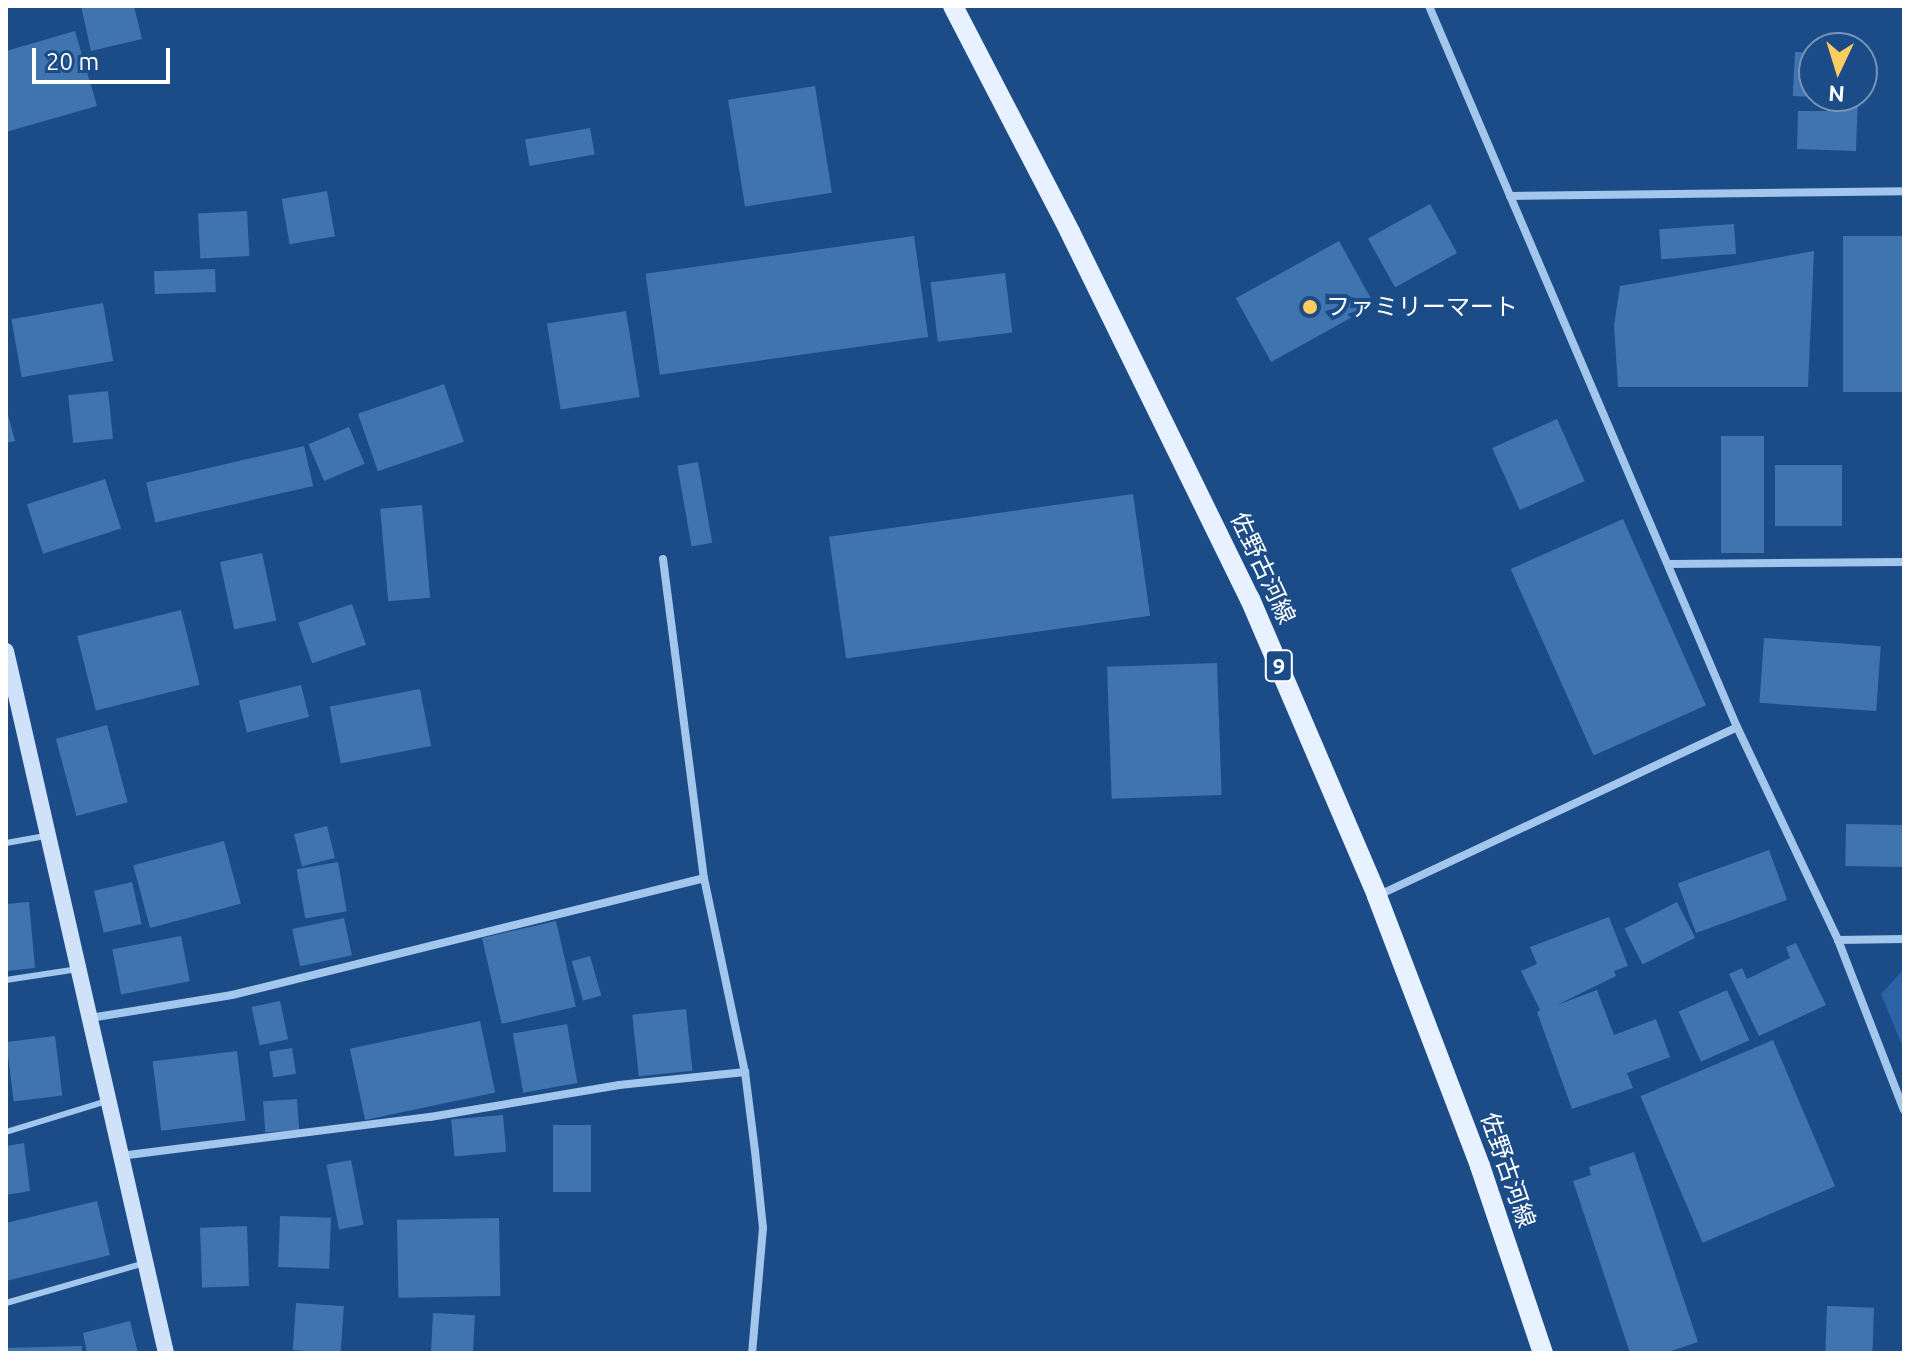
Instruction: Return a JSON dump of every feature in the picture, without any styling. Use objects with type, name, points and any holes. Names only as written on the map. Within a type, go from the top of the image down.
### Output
[{"type":"main road","name":"佐野古河線","points":[[953,6],[1070,232],[1250,599],[1377,896],[1480,1166],[1543,1353]]},
{"type":"street","points":[[1429,6],[1737,727],[1838,940],[1904,1110]]},
{"type":"street","points":[[1510,196],[1904,191]]},
{"type":"street","points":[[663,559],[704,878],[745,1072],[763,1228],[752,1353]]},
{"type":"street","points":[[1669,564],[1904,562]]},
{"type":"street","points":[[6,651],[166,1353]]},
{"type":"street","points":[[1377,896],[1737,727]]},
{"type":"street","points":[[90,1018],[232,995],[704,878]]},
{"type":"street","points":[[1838,940],[1904,939]]},
{"type":"street","points":[[120,1156],[430,1117],[619,1085],[745,1072]]},
{"type":"lane","points":[[6,843],[48,835]]},
{"type":"lane","points":[[6,980],[78,969]]},
{"type":"lane","points":[[6,1132],[107,1101]]},
{"type":"lane","points":[[6,1303],[145,1263]]},
{"type":"shaded area","points":[[1904,969],[1904,1050],[1881,994]]},
{"type":"building","points":[[81,6],[134,6],[142,39],[91,51]]},
{"type":"building","points":[[75,31],[97,106],[6,132],[6,51]]},
{"type":"building","points":[[1795,52],[1798,52],[1798,96],[1793,96]]},
{"type":"building","points":[[815,86],[832,193],[745,206],[728,100]]},
{"type":"building","points":[[1798,111],[1857,112],[1856,151],[1797,149]]},
{"type":"building","points":[[590,128],[595,155],[530,166],[525,139]]},
{"type":"building","points":[[327,191],[335,236],[290,244],[282,199]]},
{"type":"building","points":[[1430,204],[1457,253],[1395,287],[1368,238]]},
{"type":"building","points":[[247,211],[249,256],[200,259],[198,214]]},
{"type":"building","points":[[1734,224],[1736,254],[1661,259],[1659,229]]},
{"type":"building","points":[[914,236],[928,337],[660,375],[646,274]]},
{"type":"building","points":[[1843,236],[1904,236],[1904,392],[1843,392]]},
{"type":"building","points":[[1339,241],[1374,305],[1271,362],[1236,298]]},
{"type":"building","points":[[1814,251],[1808,387],[1618,387],[1614,325],[1620,286]]},
{"type":"building","points":[[215,269],[216,292],[155,294],[154,271]]},
{"type":"building","points":[[1005,273],[1012,333],[938,342],[931,282]]},
{"type":"building","points":[[103,303],[113,361],[22,377],[11,319]]},
{"type":"building","points":[[626,311],[640,397],[561,409],[547,324]]},
{"type":"building","points":[[444,384],[464,442],[378,471],[358,414]]},
{"type":"building","points":[[108,391],[113,439],[73,443],[68,395]]},
{"type":"building","points":[[6,412],[15,441],[6,443]]},
{"type":"building","points":[[1557,419],[1585,481],[1520,510],[1492,448]]},
{"type":"building","points":[[349,427],[365,464],[324,481],[308,444]]},
{"type":"building","points":[[1721,436],[1764,436],[1764,553],[1721,553]]},
{"type":"building","points":[[304,446],[313,486],[155,522],[146,482]]},
{"type":"building","points":[[698,462],[712,543],[692,546],[677,466]]},
{"type":"building","points":[[1775,465],[1842,465],[1842,526],[1775,526]]},
{"type":"building","points":[[105,479],[121,528],[43,554],[27,504]]},
{"type":"building","points":[[1133,494],[1150,616],[846,659],[829,537]]},
{"type":"building","points":[[422,505],[430,598],[388,601],[380,509]]},
{"type":"building","points":[[1623,519],[1706,705],[1594,755],[1511,569]]},
{"type":"building","points":[[262,553],[276,620],[234,629],[220,562]]},
{"type":"building","points":[[352,604],[366,645],[312,663],[298,623]]},
{"type":"building","points":[[181,610],[200,685],[96,711],[77,636]]},
{"type":"building","points":[[1764,638],[1881,646],[1876,711],[1759,703]]},
{"type":"building","points":[[1217,663],[1222,795],[1112,799],[1107,667]]},
{"type":"building","points":[[301,685],[309,717],[247,733],[239,700]]},
{"type":"building","points":[[420,689],[431,746],[341,763],[330,707]]},
{"type":"building","points":[[107,725],[128,802],[77,816],[56,739]]},
{"type":"building","points":[[1846,824],[1904,825],[1903,867],[1845,866]]},
{"type":"building","points":[[327,826],[335,858],[302,866],[294,834]]},
{"type":"building","points":[[224,841],[241,904],[150,928],[133,865]]},
{"type":"building","points":[[1769,850],[1787,900],[1696,933],[1678,883]]},
{"type":"building","points":[[338,862],[347,911],[305,919],[297,869]]},
{"type":"building","points":[[132,882],[142,924],[104,933],[94,891]]},
{"type":"building","points":[[29,902],[35,968],[6,971],[6,904]]},
{"type":"building","points":[[1677,902],[1695,938],[1643,964],[1624,929]]},
{"type":"building","points":[[1609,917],[1628,966],[1614,971],[1616,976],[1557,1005],[1597,990],[1614,1035],[1656,1019],[1670,1057],[1627,1073],[1633,1088],[1572,1109],[1537,1012],[1540,1010],[1521,971],[1537,964],[1530,947]]},
{"type":"building","points":[[344,918],[352,955],[300,966],[292,929]]},
{"type":"building","points":[[556,921],[576,1007],[502,1024],[482,938]]},
{"type":"building","points":[[181,936],[190,981],[121,995],[112,949]]},
{"type":"building","points":[[1796,943],[1826,1005],[1759,1036],[1729,974],[1742,968],[1747,979],[1790,958],[1786,947]]},
{"type":"building","points":[[590,956],[601,995],[583,1001],[572,961]]},
{"type":"building","points":[[1727,990],[1749,1040],[1701,1062],[1679,1012]]},
{"type":"building","points":[[280,1001],[288,1039],[260,1045],[252,1007]]},
{"type":"building","points":[[686,1009],[692,1071],[639,1076],[632,1015]]},
{"type":"building","points":[[480,1021],[495,1092],[365,1120],[350,1049]]},
{"type":"building","points":[[567,1024],[577,1083],[523,1093],[513,1034]]},
{"type":"building","points":[[55,1036],[62,1096],[14,1102],[6,1042]]},
{"type":"building","points":[[1773,1040],[1835,1186],[1703,1243],[1640,1096]]},
{"type":"building","points":[[292,1048],[296,1074],[273,1077],[269,1052]]},
{"type":"building","points":[[237,1051],[246,1120],[161,1131],[153,1061]]},
{"type":"building","points":[[297,1099],[299,1130],[265,1132],[263,1101]]},
{"type":"building","points":[[503,1115],[506,1152],[454,1156],[451,1120]]},
{"type":"building","points":[[553,1125],[591,1125],[591,1192],[553,1192]]},
{"type":"building","points":[[24,1143],[30,1191],[6,1195],[6,1146]]},
{"type":"building","points":[[1634,1152],[1698,1342],[1665,1353],[1630,1353],[1573,1181],[1591,1175],[1589,1167]]},
{"type":"building","points":[[351,1160],[364,1225],[339,1230],[326,1165]]},
{"type":"building","points":[[97,1201],[110,1255],[6,1281],[6,1223]]},
{"type":"building","points":[[280,1216],[331,1218],[329,1269],[278,1267]]},
{"type":"building","points":[[499,1218],[500,1296],[398,1298],[397,1220]]},
{"type":"building","points":[[247,1226],[249,1286],[202,1288],[200,1228]]},
{"type":"building","points":[[296,1303],[344,1306],[341,1353],[293,1350]]},
{"type":"building","points":[[1827,1306],[1874,1308],[1872,1353],[1825,1353]]},
{"type":"building","points":[[433,1313],[475,1315],[473,1353],[431,1353]]},
{"type":"building","points":[[130,1321],[138,1353],[87,1353],[83,1333]]},
{"type":"building","points":[[82,1346],[82,1353],[6,1353],[6,1348]]},
{"type":"place","name":"ファミリーマート","points":[[1310,307]]}]
